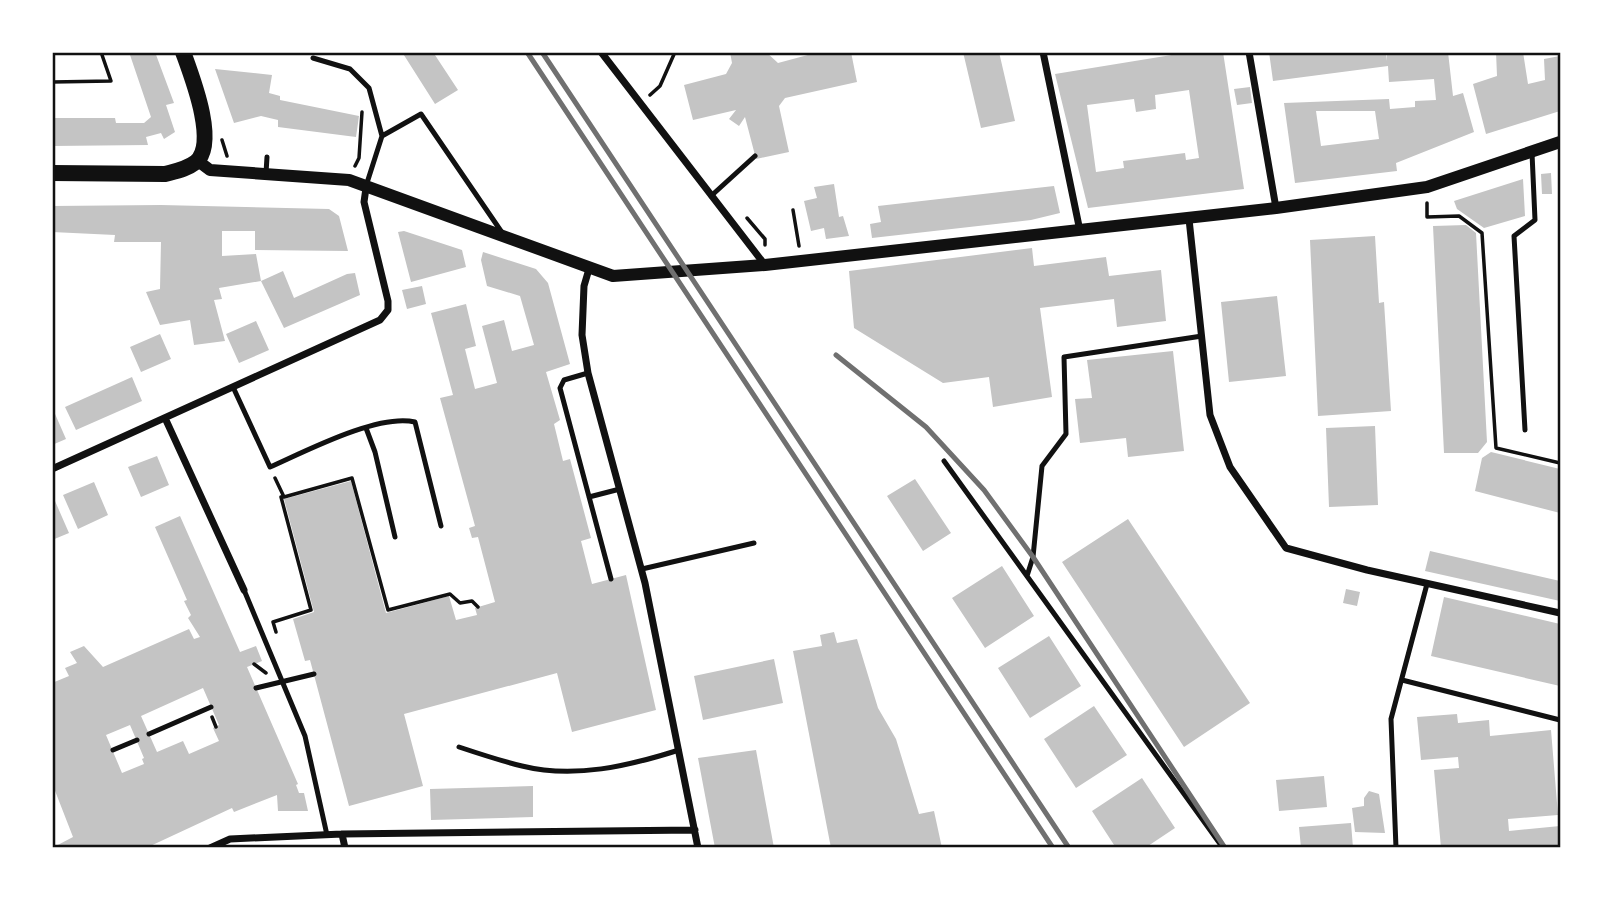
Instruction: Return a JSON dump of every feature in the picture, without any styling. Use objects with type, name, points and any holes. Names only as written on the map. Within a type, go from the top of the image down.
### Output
[{"type":"main road","points":[[52,173],[165,174],[182,170],[198,161],[206,144],[205,129],[183,52]]},
{"type":"street","points":[[601,52],[765,265]]},
{"type":"street","points":[[1043,52],[1081,232]]},
{"type":"street","points":[[1250,52],[1276,208]]},
{"type":"street","points":[[198,161],[210,170],[349,180],[613,276],[765,265],[1081,232],[1427,187],[1560,142]]},
{"type":"street","points":[[52,468],[385,316],[388,302],[364,202],[366,188]]},
{"type":"street","points":[[1189,219],[1210,415],[1230,467],[1286,548],[1427,584],[1560,613]]},
{"type":"street","points":[[589,269],[584,286],[582,335],[588,373],[642,569],[698,848]]},
{"type":"street","points":[[165,418],[244,590]]},
{"type":"street","points":[[210,848],[230,839],[342,834],[695,830]]},
{"type":"street","points":[[342,834],[345,848]]},
{"type":"lane","points":[[313,58],[350,69],[369,88],[382,136],[366,188]]},
{"type":"lane","points":[[382,136],[421,114],[506,239]]},
{"type":"lane","points":[[1525,430],[1514,236],[1535,219],[1532,153]]},
{"type":"lane","points":[[711,196],[755,156]]},
{"type":"lane","points":[[266,173],[267,157]]},
{"type":"lane","points":[[1027,576],[1033,557],[1042,466],[1066,434],[1063,357],[1202,336]]},
{"type":"lane","points":[[588,373],[564,380],[560,388],[611,579]]},
{"type":"lane","points":[[233,387],[270,467],[366,428],[402,420],[415,422],[441,526]]},
{"type":"lane","points":[[366,428],[376,453],[395,537]]},
{"type":"lane","points":[[944,461],[1223,848]]},
{"type":"lane","points":[[589,497],[620,489]]},
{"type":"lane","points":[[642,569],[754,543]]},
{"type":"lane","points":[[1396,848],[1391,719],[1427,584]]},
{"type":"lane","points":[[244,590],[305,736],[327,835]]},
{"type":"lane","points":[[256,688],[314,674]]},
{"type":"lane","points":[[1402,680],[1560,720]]},
{"type":"lane","points":[[149,734],[211,707]]},
{"type":"lane","points":[[113,750],[137,740]]},
{"type":"lane","points":[[459,747],[524,767],[562,772],[612,768],[679,750]]},
{"type":"path","points":[[52,82],[111,81],[101,52]]},
{"type":"path","points":[[640,104],[660,86],[675,52]]},
{"type":"path","points":[[349,180],[359,158],[362,108]]},
{"type":"path","points":[[1427,187],[1427,217],[1459,216],[1482,233],[1496,448],[1560,463]]},
{"type":"path","points":[[793,210],[801,261]]},
{"type":"path","points":[[270,467],[284,497],[311,610],[273,622],[276,634]]},
{"type":"path","points":[[284,497],[352,478],[388,610],[450,594],[460,603],[472,601],[478,607]]},
{"type":"path","points":[[254,664],[263,672],[279,671]]},
{"type":"building","points":[[129,52],[155,52],[174,103],[166,105],[175,132],[164,139],[161,133],[146,137],[148,145],[52,146],[52,118],[115,118],[116,123],[144,123],[151,117]]},
{"type":"building","points":[[402,52],[433,52],[458,90],[435,104]]},
{"type":"building","points":[[730,52],[766,52],[778,63],[819,52],[851,52],[857,82],[785,98],[779,106],[789,152],[756,159],[745,117],[739,126],[729,119],[736,110],[693,120],[684,85],[726,74],[732,63]]},
{"type":"building","points":[[963,52],[999,52],[1015,121],[981,128]]},
{"type":"building","points":[[1190,52],[1223,52],[1244,189],[1088,208],[1055,74]],"holes":[[[1189,90],[1199,158],[1186,160],[1185,153],[1123,161],[1124,168],[1096,172],[1087,105],[1134,99],[1136,112],[1156,109],[1155,95]]]},
{"type":"building","points":[[1269,52],[1386,52],[1387,61],[1387,52],[1448,52],[1453,96],[1463,93],[1474,132],[1396,163],[1397,171],[1295,183],[1284,103],[1389,99],[1390,109],[1415,107],[1415,101],[1436,100],[1434,79],[1389,82],[1388,66],[1273,81]],"holes":[[[1316,111],[1375,111],[1379,139],[1321,146]]]},
{"type":"building","points":[[1496,52],[1523,52],[1528,84],[1545,80],[1544,59],[1560,56],[1560,111],[1486,134],[1473,84],[1497,76]]},
{"type":"building","points":[[215,69],[272,75],[269,93],[280,96],[280,100],[359,116],[356,137],[278,127],[278,120],[261,116],[234,123]]},
{"type":"building","points":[[1250,87],[1252,103],[1237,105],[1234,89]]},
{"type":"building","points":[[1551,173],[1552,194],[1542,194],[1541,174]]},
{"type":"building","points":[[1523,179],[1525,216],[1484,228],[1457,209],[1454,201]]},
{"type":"building","points":[[834,184],[839,217],[843,216],[849,236],[826,239],[824,228],[811,231],[804,201],[817,198],[814,187]]},
{"type":"building","points":[[1054,186],[1060,213],[1031,220],[872,238],[870,224],[881,222],[878,206]]},
{"type":"building","points":[[161,205],[329,209],[339,216],[348,251],[255,250],[255,231],[222,231],[222,256],[256,254],[261,281],[219,288],[222,299],[214,300],[225,341],[194,345],[190,320],[160,325],[146,292],[160,289],[161,242],[114,242],[115,235],[52,232],[52,206]]},
{"type":"building","points":[[1466,225],[1476,233],[1487,442],[1478,453],[1444,453],[1433,226]]},
{"type":"building","points":[[404,231],[462,250],[466,267],[411,282],[398,232]]},
{"type":"building","points":[[1375,236],[1379,303],[1384,302],[1391,411],[1318,416],[1310,240]]},
{"type":"building","points":[[1032,248],[1034,266],[1106,257],[1109,276],[1161,270],[1166,321],[1117,327],[1114,299],[1040,308],[1052,397],[993,407],[989,377],[943,383],[854,328],[849,271]]},
{"type":"building","points":[[483,252],[536,269],[548,283],[570,364],[546,372],[560,420],[554,424],[563,461],[570,459],[591,538],[581,541],[592,584],[626,575],[656,710],[572,732],[557,673],[404,714],[423,786],[349,806],[310,660],[305,661],[293,619],[314,612],[284,499],[351,481],[386,613],[449,596],[456,620],[477,615],[475,608],[495,602],[478,537],[472,538],[469,528],[475,526],[440,398],[453,395],[431,313],[466,304],[476,346],[465,349],[475,389],[497,383],[482,326],[504,320],[512,351],[534,345],[520,296],[487,286],[481,260]]},
{"type":"building","points":[[283,271],[294,298],[347,274],[355,273],[360,295],[284,328],[261,281]]},
{"type":"building","points":[[422,286],[426,304],[407,309],[402,290]]},
{"type":"building","points":[[1277,296],[1286,376],[1229,382],[1221,302]]},
{"type":"building","points":[[256,321],[269,350],[239,363],[226,334]]},
{"type":"building","points":[[160,334],[171,359],[141,372],[130,347]]},
{"type":"building","points":[[1173,351],[1184,451],[1128,457],[1126,438],[1080,443],[1075,399],[1092,398],[1087,360]]},
{"type":"building","points":[[132,377],[142,401],[76,430],[65,407]]},
{"type":"building","points":[[52,407],[66,439],[52,445]]},
{"type":"building","points":[[1375,426],[1378,505],[1329,507],[1326,428]]},
{"type":"building","points":[[1491,452],[1560,469],[1560,513],[1475,491],[1482,458]]},
{"type":"building","points":[[157,456],[169,485],[141,497],[128,467]]},
{"type":"building","points":[[915,479],[951,533],[923,551],[887,496]]},
{"type":"building","points":[[94,482],[108,515],[78,529],[63,495]]},
{"type":"building","points":[[55,501],[69,533],[52,540],[52,502]]},
{"type":"building","points":[[180,516],[240,652],[256,646],[262,661],[247,667],[298,784],[299,793],[304,793],[308,811],[278,811],[277,795],[234,812],[232,808],[146,848],[52,848],[73,837],[52,783],[52,683],[69,676],[65,668],[77,663],[70,652],[84,646],[103,667],[189,629],[194,639],[200,637],[188,618],[191,615],[184,601],[187,600],[155,527]],"holes":[[[203,688],[219,725],[213,728],[219,741],[189,754],[183,741],[157,752],[141,716]],[[130,725],[144,764],[122,773],[106,735]]]},
{"type":"building","points":[[1128,519],[1250,703],[1184,747],[1062,562]]},
{"type":"building","points":[[1430,551],[1560,581],[1560,601],[1425,571]]},
{"type":"building","points":[[1002,566],[1034,616],[985,648],[952,598]]},
{"type":"building","points":[[1346,589],[1360,592],[1357,606],[1343,603]]},
{"type":"building","points":[[1444,597],[1560,624],[1560,686],[1431,656]]},
{"type":"building","points":[[834,632],[837,643],[857,639],[878,708],[896,739],[919,814],[934,811],[942,848],[831,848],[793,651],[822,646],[820,635]]},
{"type":"building","points":[[1049,636],[1081,686],[1030,718],[998,668]]},
{"type":"building","points":[[774,659],[783,703],[703,720],[694,676]]},
{"type":"building","points":[[1094,706],[1127,755],[1076,788],[1044,739]]},
{"type":"building","points":[[1457,714],[1458,723],[1489,720],[1490,736],[1551,730],[1558,815],[1508,819],[1509,831],[1560,826],[1560,848],[1441,848],[1434,770],[1459,768],[1458,757],[1421,760],[1417,717]]},
{"type":"building","points":[[756,750],[774,848],[715,848],[698,758]]},
{"type":"building","points":[[1324,776],[1327,807],[1279,811],[1276,780]]},
{"type":"building","points":[[1142,778],[1175,828],[1145,848],[1116,848],[1092,811]]},
{"type":"building","points":[[533,786],[533,817],[431,820],[430,789]]},
{"type":"building","points":[[1369,791],[1379,794],[1385,833],[1355,832],[1352,808],[1364,806],[1364,798]]},
{"type":"building","points":[[1351,823],[1353,848],[1301,848],[1299,827]]},
{"type":"railway","points":[[527,52],[1053,848]]},
{"type":"railway","points":[[542,52],[1069,848]]},
{"type":"railway","points":[[836,355],[926,427],[984,490],[1033,557],[1225,848]]}]
